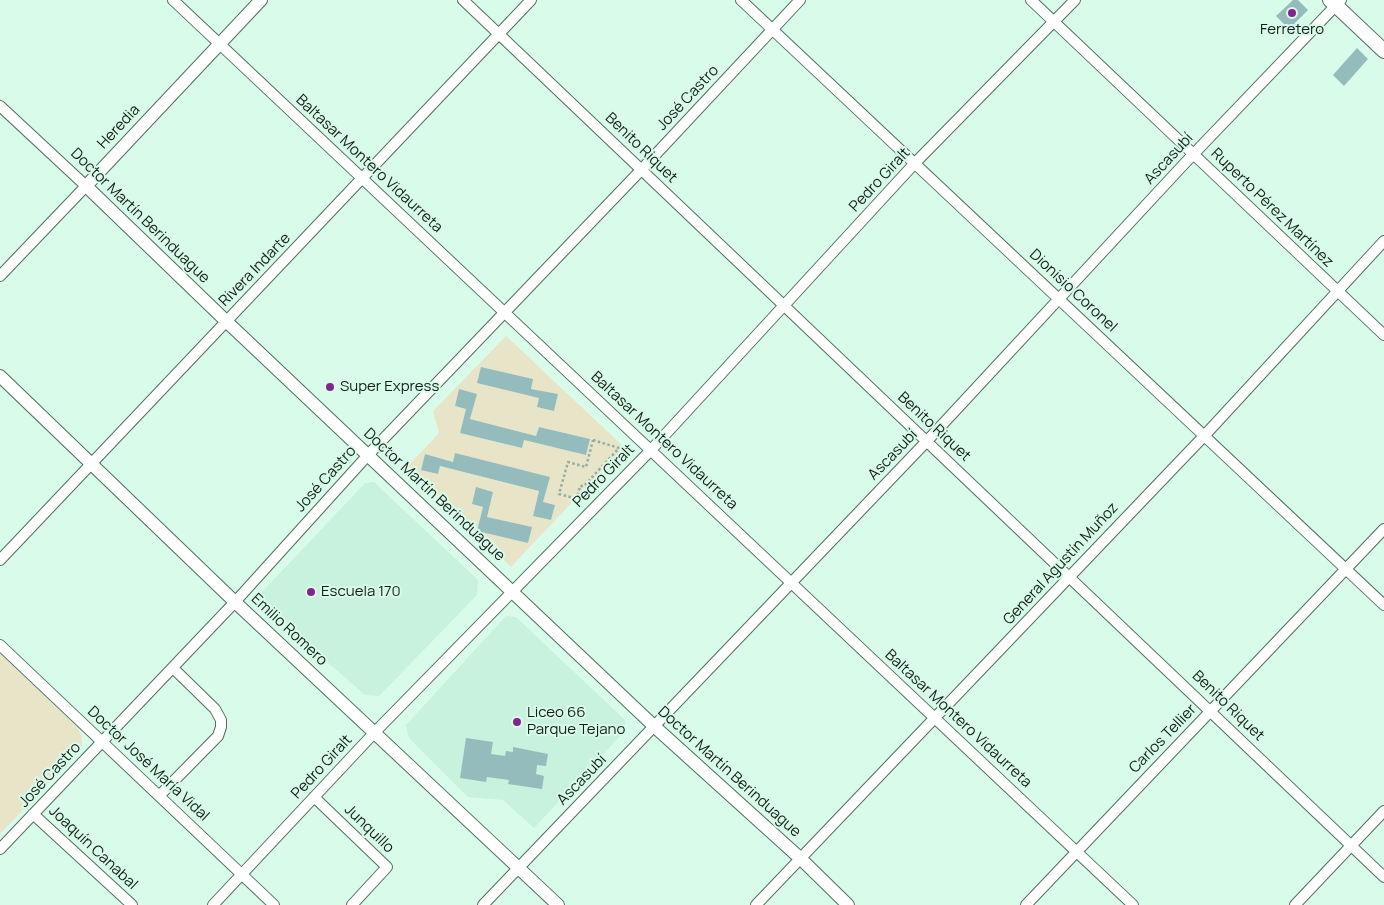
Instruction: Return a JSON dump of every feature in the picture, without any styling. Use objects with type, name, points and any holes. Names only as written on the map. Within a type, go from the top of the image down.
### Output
[{"type":"main road","points":[[1335,2],[1384,51]]},
{"type":"street","name":"Baltasar Montero Vidaurreta","points":[[173,0],[1133,905]]},
{"type":"street","name":"Heredia","points":[[0,276],[261,0]]},
{"type":"street","name":"Benito Riquet","points":[[463,0],[1211,710],[1384,877]]},
{"type":"street","name":"Rivera Indarte","points":[[0,560],[530,0]]},
{"type":"street","name":"Dionisio Coronel","points":[[741,0],[1384,605]]},
{"type":"street","name":"José Castro","points":[[0,849],[235,602],[368,455],[642,169],[800,0]]},
{"type":"street","name":"Ruperto Pérez Martínez","points":[[1031,0],[1384,335]]},
{"type":"street","name":"Pedro Giralt","points":[[213,905],[375,732],[651,450],[915,163],[1075,0]]},
{"type":"street","name":"Ascasubí","points":[[483,905],[927,441],[1335,2]]},
{"type":"street","name":"Doctor Martín Berinduague","points":[[0,106],[655,727],[801,859],[848,905]]},
{"type":"street","name":"General Agustín Muñoz","points":[[756,905],[1204,435],[1384,241]]},
{"type":"street","name":"Emilio Romero","points":[[0,376],[235,602],[558,905]]},
{"type":"street","name":"Carlos Tellier","points":[[1026,905],[1384,529]]},
{"type":"street","name":"Doctor José María Vidal","points":[[0,645],[274,905]]},
{"type":"street","points":[[159,796],[218,736],[221,727],[221,720],[215,709],[173,668]]},
{"type":"street","name":"Junquillo","points":[[314,796],[387,867],[352,905]]},
{"type":"street","points":[[1295,905],[1384,811]]},
{"type":"street","name":"Joaquín Canabal","points":[[33,814],[132,905]]},
{"type":"path","points":[[593,440],[618,446],[619,448],[584,486],[580,486],[578,494],[574,498],[559,494],[568,462],[586,468],[593,440]]},
{"type":"shaded area","points":[[506,336],[624,447],[511,567],[407,467],[439,433],[433,411]],"holes":[[[481,367],[532,379],[531,389],[558,394],[554,411],[537,407],[539,398]],[[459,389],[476,394],[470,419],[536,436],[539,427],[590,439],[586,455],[524,440],[522,448],[460,433],[466,409],[455,406]],[[425,454],[453,462],[455,454],[550,477],[543,502],[555,505],[551,520],[533,516],[539,491],[440,466],[438,474],[421,470]],[[476,488],[493,492],[487,517],[531,528],[528,543],[477,531],[483,507],[472,504]]]},
{"type":"shaded area","points":[[374,482],[478,580],[477,595],[379,696],[365,695],[260,603],[261,593],[365,483]]},
{"type":"shaded area","name":"Liceo 66 Parque Tejano","points":[[506,616],[516,617],[625,720],[625,731],[534,828],[503,800],[468,797],[409,738],[406,725]]},
{"type":"shaded area","points":[[0,653],[78,728],[82,738],[82,746],[0,834]]},
{"type":"building","name":"Ferretero","points":[[1293,0],[1298,0],[1308,10],[1289,29],[1276,16]]},
{"type":"building","points":[[1357,48],[1368,59],[1344,86],[1333,75]]},
{"type":"building","points":[[481,367],[533,379],[531,389],[558,394],[554,411],[537,407],[539,398],[477,383]]},
{"type":"building","points":[[459,389],[477,394],[470,419],[536,436],[539,427],[590,439],[586,455],[524,440],[522,448],[460,433],[466,409],[455,406]]},
{"type":"building","points":[[455,453],[550,477],[543,502],[555,505],[551,520],[533,516],[539,491],[440,466],[438,474],[421,470],[425,454],[453,462]]},
{"type":"building","points":[[476,487],[493,492],[487,517],[532,527],[528,543],[477,531],[483,507],[472,504]]},
{"type":"building","points":[[466,738],[493,742],[491,754],[505,756],[506,751],[513,752],[513,747],[548,754],[546,766],[537,765],[536,774],[544,776],[542,789],[508,784],[509,780],[487,777],[486,782],[460,778]]},
{"type":"place","name":"Ferretero","points":[[1292,13]]},
{"type":"place","name":"Super Express","points":[[330,387]]},
{"type":"place","name":"Escuela 170","points":[[311,592]]},
{"type":"place","name":"Liceo 66 Parque Tejano","points":[[517,722]]}]
